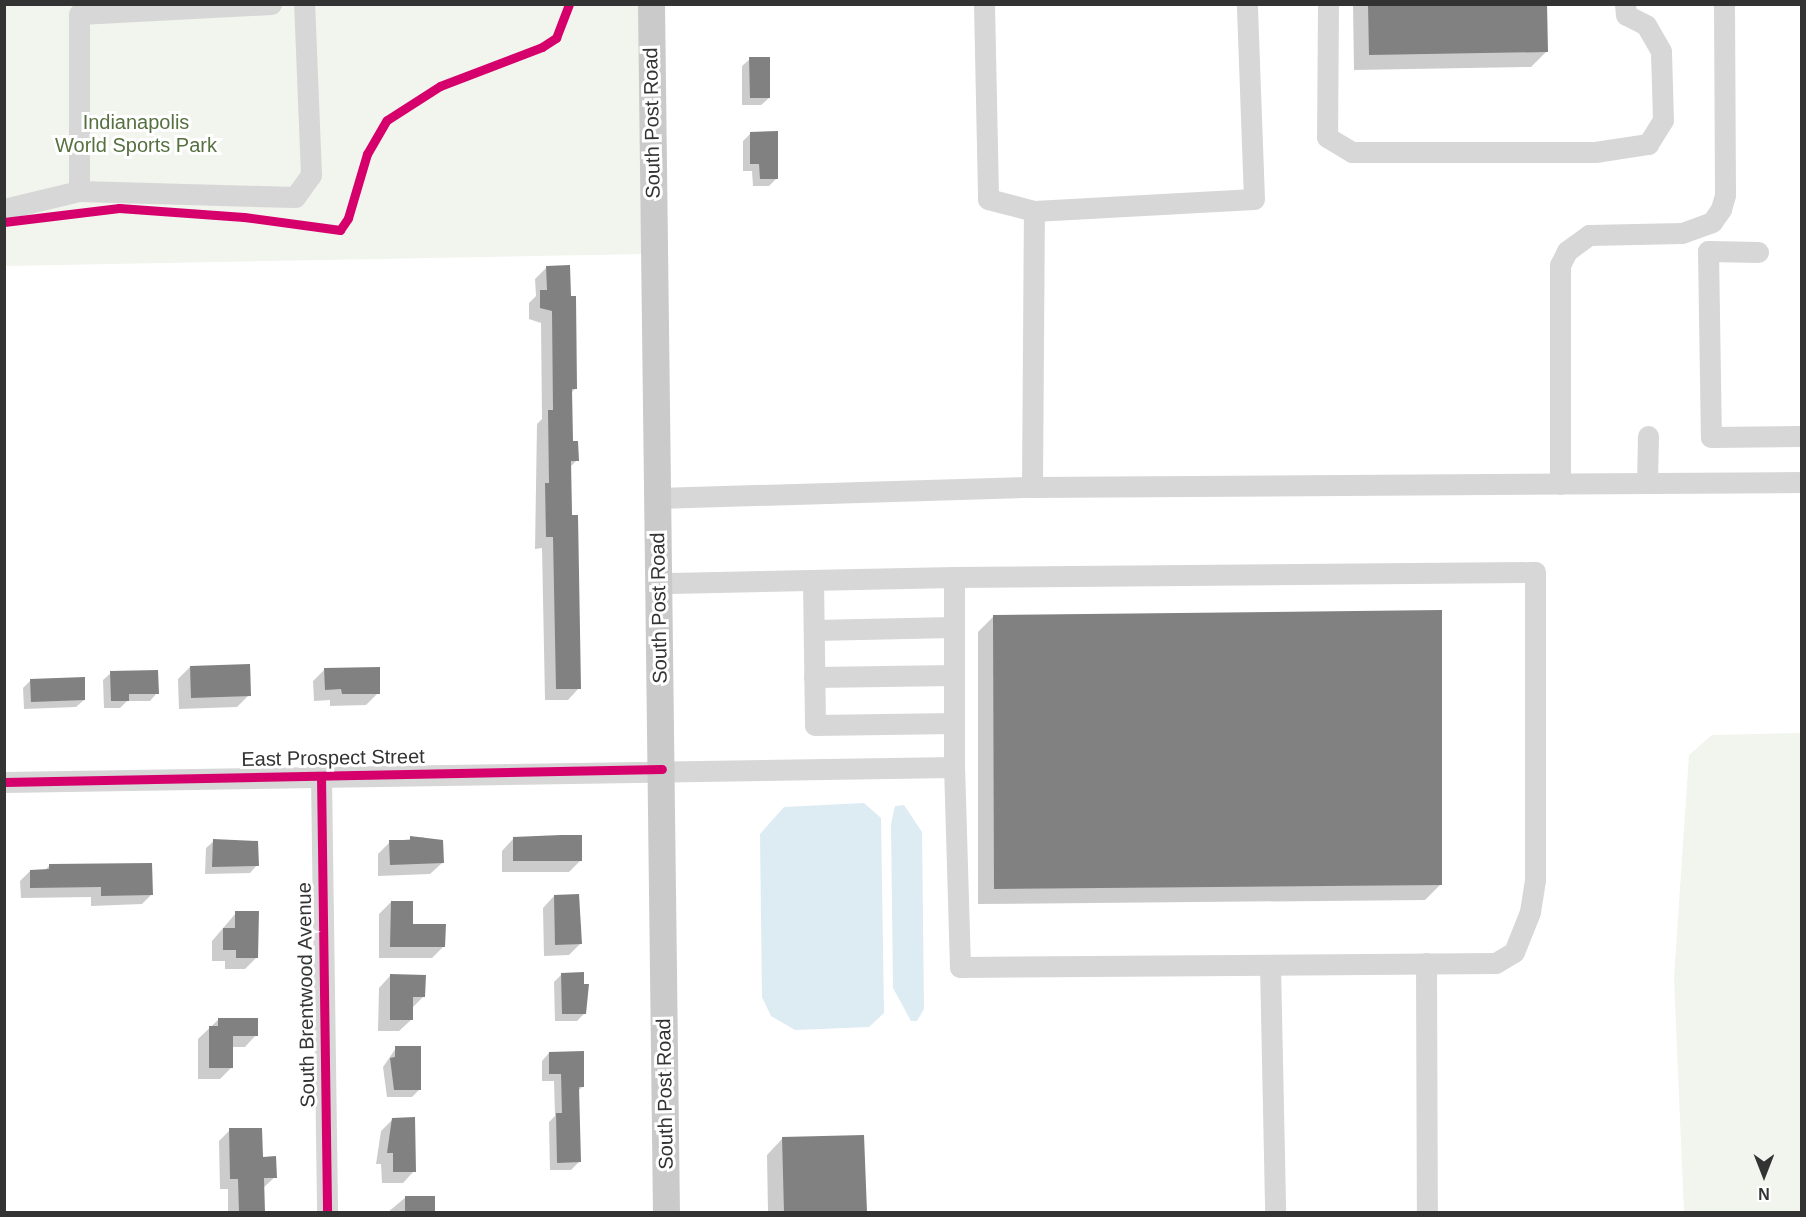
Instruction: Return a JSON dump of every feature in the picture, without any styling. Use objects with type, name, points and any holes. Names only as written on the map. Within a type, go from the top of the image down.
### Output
[{"type":"main road","name":"South Post Road","points":[[651,4],[666,1212]]},
{"type":"street","points":[[78,190],[79,14],[155,8],[271,4]]},
{"type":"street","points":[[4,209],[78,190],[295,197],[311,175],[304,4]]},
{"type":"street","points":[[984,4],[988,199],[1034,211],[1254,199],[1247,4]]},
{"type":"street","points":[[1328,4],[1327,137],[1352,152],[1595,152],[1648,144],[1664,120],[1661,51],[1646,25],[1626,15],[1625,4]]},
{"type":"street","points":[[1560,484],[1560,265],[1568,251],[1589,236],[1682,233],[1712,222],[1721,209],[1725,195],[1724,4]]},
{"type":"street","points":[[1032,487],[1034,211]]},
{"type":"street","points":[[1758,252],[1708,251],[1711,436],[1802,436]]},
{"type":"street","points":[[1647,483],[1648,436]]},
{"type":"street","points":[[657,498],[1032,487],[1802,482]]},
{"type":"street","points":[[658,582],[954,577],[1535,572],[1535,880],[1530,912],[1514,952],[1496,963],[960,967],[954,766],[954,577]]},
{"type":"street","points":[[813,580],[815,724],[954,723]]},
{"type":"street","points":[[814,630],[954,627]]},
{"type":"street","points":[[814,676],[954,675]]},
{"type":"street","name":"East Prospect Street","points":[[4,782],[662,769],[954,766]]},
{"type":"street","name":"South Brentwood Avenue","points":[[321,777],[327,1212]]},
{"type":"street","points":[[1426,963],[1427,1212]]},
{"type":"street","points":[[1270,964],[1275,1212]]},
{"type":"green space","name":"Indianapolis World Sports Park","points":[[4,5],[640,5],[645,254],[5,266]]},
{"type":"green space","points":[[1801,733],[1801,1212],[1684,1212],[1674,978],[1689,755],[1712,735]]},
{"type":"shaded area","points":[[864,803],[881,818],[884,1013],[869,1027],[795,1030],[771,1016],[762,997],[760,834],[784,807]]},
{"type":"shaded area","points":[[904,805],[922,832],[924,1009],[917,1021],[911,1021],[893,988],[891,824],[895,806]]},
{"type":"building","points":[[1368,4],[1547,4],[1548,52],[1369,55]]},
{"type":"building","points":[[749,57],[770,57],[770,98],[750,98]]},
{"type":"building","points":[[778,131],[778,179],[760,179],[759,164],[750,164],[750,132]]},
{"type":"building","points":[[570,265],[571,296],[576,296],[577,389],[572,389],[573,441],[578,441],[579,461],[571,461],[572,515],[578,515],[581,689],[556,689],[553,537],[546,537],[545,483],[549,483],[548,410],[553,410],[552,311],[540,308],[540,290],[547,290],[546,266]]},
{"type":"building","points":[[1442,610],[1442,885],[994,889],[993,615]]},
{"type":"building","points":[[250,664],[251,696],[191,698],[190,666]]},
{"type":"building","points":[[380,667],[380,694],[342,694],[341,689],[325,690],[324,668]]},
{"type":"building","points":[[158,670],[159,694],[129,694],[129,701],[111,701],[110,671]]},
{"type":"building","points":[[85,677],[85,700],[31,702],[30,679]]},
{"type":"building","points":[[582,835],[582,861],[513,861],[513,837]]},
{"type":"building","points":[[410,836],[443,840],[444,863],[390,865],[389,840],[410,840]]},
{"type":"building","points":[[213,839],[258,841],[259,866],[212,867]]},
{"type":"building","points":[[152,863],[153,895],[101,896],[101,887],[30,888],[30,870],[49,869],[49,864]]},
{"type":"building","points":[[579,894],[582,944],[555,945],[554,895]]},
{"type":"building","points":[[391,901],[413,901],[413,924],[446,924],[445,947],[390,947]]},
{"type":"building","points":[[235,911],[259,911],[258,958],[236,958],[236,950],[223,950],[223,928],[235,928]]},
{"type":"building","points":[[584,972],[584,984],[589,984],[586,1014],[562,1014],[561,973]]},
{"type":"building","points":[[390,974],[426,975],[425,997],[413,997],[413,1020],[390,1020]]},
{"type":"building","points":[[218,1018],[258,1018],[258,1036],[233,1036],[233,1068],[209,1068],[209,1026],[218,1026]]},
{"type":"building","points":[[395,1046],[421,1046],[421,1090],[394,1090],[390,1058],[395,1057]]},
{"type":"building","points":[[584,1051],[584,1087],[579,1087],[581,1162],[557,1163],[556,1113],[562,1113],[561,1074],[549,1074],[549,1052]]},
{"type":"building","points":[[415,1117],[416,1172],[393,1172],[393,1153],[387,1153],[392,1118]]},
{"type":"building","points":[[229,1128],[262,1128],[263,1157],[276,1156],[277,1178],[264,1178],[265,1212],[239,1212],[238,1179],[230,1179]]},
{"type":"building","points":[[864,1135],[867,1212],[784,1212],[782,1137]]},
{"type":"building","points":[[405,1196],[435,1196],[435,1212],[405,1212]]},
{"type":"cycle path","points":[[4,222],[119,208],[244,217],[340,230],[348,218],[367,154],[387,120],[440,86],[542,47],[556,38],[569,4]]},
{"type":"cycle path","points":[[4,782],[662,769]]},
{"type":"cycle path","points":[[321,776],[327,1212]]}]
